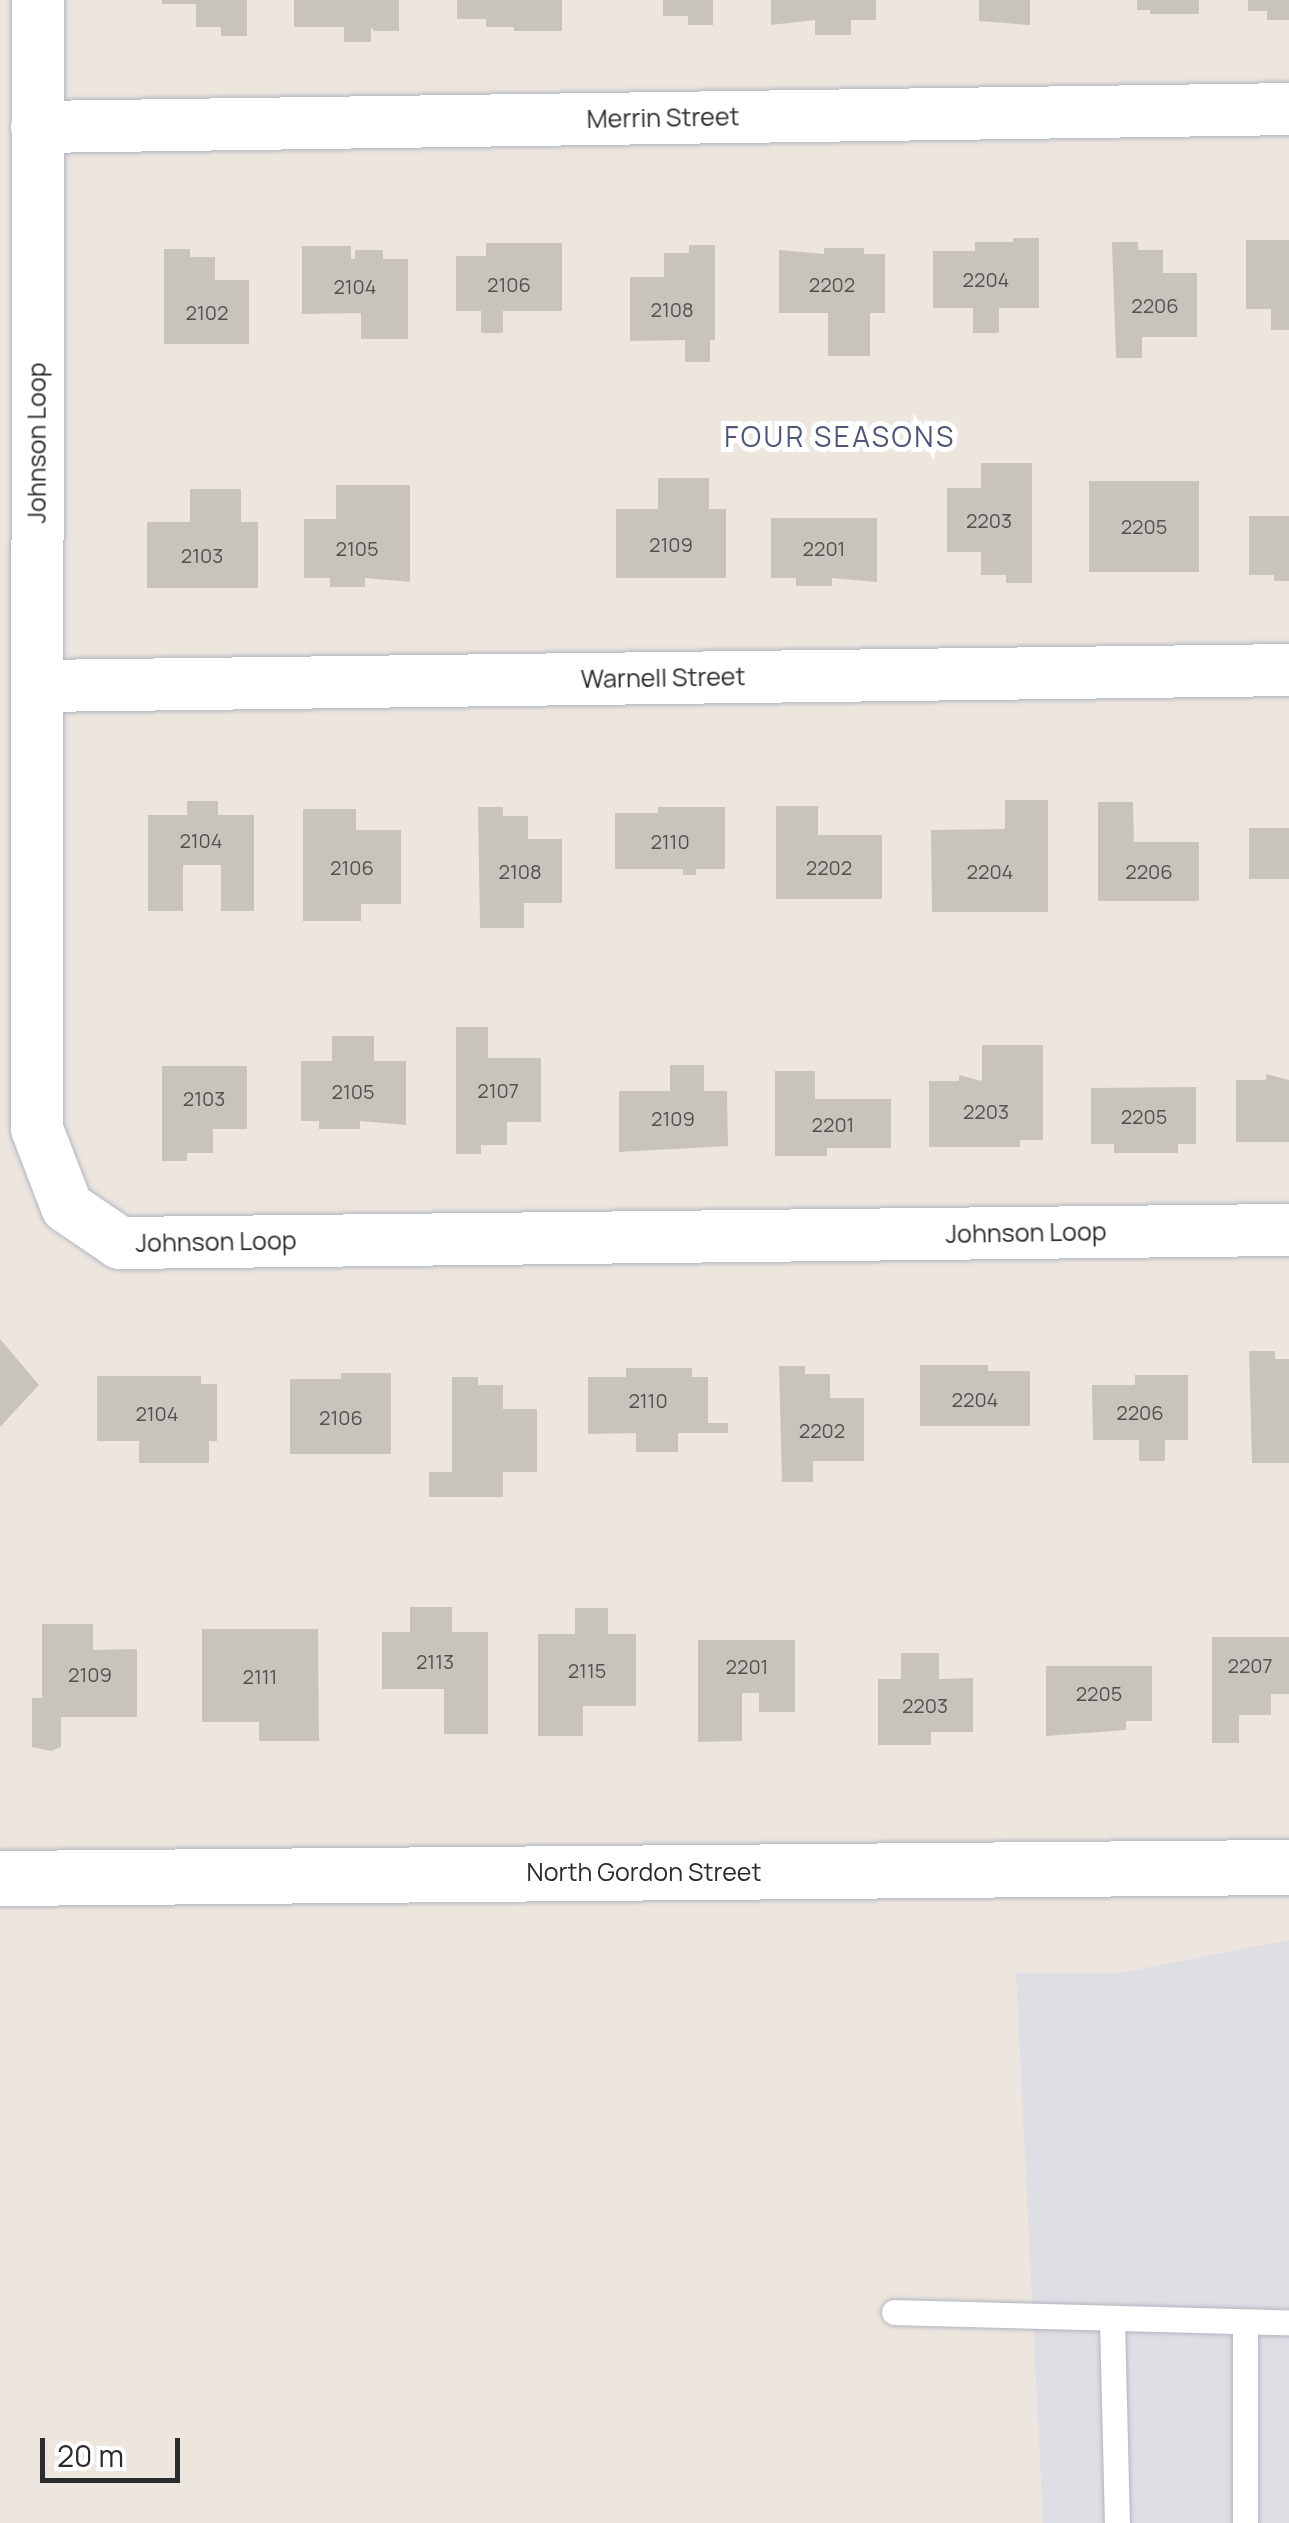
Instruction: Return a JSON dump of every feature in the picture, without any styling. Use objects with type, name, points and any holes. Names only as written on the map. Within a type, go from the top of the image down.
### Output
[{"type":"street","name":"Johnson Loop","points":[[38,0],[37,1130],[68,1207],[120,1243],[1289,1230]]},
{"type":"street","name":"Merrin Street","points":[[38,127],[1289,110]]},
{"type":"street","name":"Warnell Street","points":[[37,686],[1289,670]]},
{"type":"street","name":"North Gordon Street","points":[[0,1878],[1289,1867]]},
{"type":"lane","points":[[894,2312],[1289,2322]]},
{"type":"lane","points":[[1112,2320],[1117,2523]]},
{"type":"lane","points":[[1245,2322],[1245,2523]]},
{"type":"shaded area","points":[[1289,1940],[1289,2523],[1043,2523],[1016,1973],[1119,1973]]},
{"type":"building","points":[[162,0],[247,0],[247,36],[221,36],[221,27],[196,27],[196,4],[162,4]]},
{"type":"building","points":[[294,0],[399,0],[399,31],[374,31],[371,27],[371,42],[344,42],[344,27],[294,27]]},
{"type":"building","points":[[457,0],[562,0],[562,31],[514,31],[514,27],[486,27],[486,19],[457,19]]},
{"type":"building","points":[[663,0],[713,0],[713,25],[688,25],[688,16],[663,16]]},
{"type":"building","points":[[771,0],[876,0],[876,20],[851,20],[851,35],[815,35],[815,20],[771,25]]},
{"type":"building","points":[[979,0],[1030,0],[1030,25],[979,21]]},
{"type":"building","points":[[1137,0],[1199,0],[1199,14],[1150,14],[1150,10],[1137,10]]},
{"type":"building","points":[[1248,0],[1289,0],[1289,20],[1267,20],[1267,11],[1248,11]]},
{"type":"building","points":[[1013,238],[1039,238],[1039,308],[999,308],[999,333],[973,333],[973,308],[933,308],[933,251],[975,251],[975,242],[1013,242]]},
{"type":"building","points":[[1246,240],[1289,240],[1289,330],[1271,330],[1271,309],[1246,309]]},
{"type":"building","points":[[1112,242],[1138,242],[1138,250],[1163,250],[1163,273],[1197,273],[1197,337],[1142,337],[1142,358],[1116,358]]},
{"type":"building","points":[[486,243],[562,243],[562,311],[503,311],[503,333],[481,333],[481,311],[456,311],[456,256],[486,256]]},
{"type":"building","points":[[689,245],[715,245],[715,340],[710,340],[710,362],[685,362],[685,340],[630,341],[630,277],[664,277],[664,253],[689,253]]},
{"type":"building","points":[[302,246],[351,246],[351,259],[355,259],[355,250],[383,250],[383,259],[408,259],[408,339],[361,339],[361,313],[302,314]]},
{"type":"building","points":[[824,248],[864,248],[864,254],[885,254],[885,313],[870,313],[870,356],[828,356],[828,313],[779,313],[779,250],[824,254]]},
{"type":"building","points":[[164,249],[190,249],[190,257],[215,257],[215,280],[249,280],[249,344],[164,344]]},
{"type":"building","points":[[981,463],[1032,463],[1032,583],[1006,583],[1006,575],[981,575],[981,552],[947,552],[947,488],[981,488]]},
{"type":"building","points":[[658,478],[709,478],[709,509],[726,509],[726,578],[616,578],[616,509],[658,509]]},
{"type":"building","points":[[1089,481],[1199,481],[1199,572],[1089,572]]},
{"type":"building","points":[[336,485],[410,485],[410,582],[365,578],[365,587],[330,587],[330,578],[304,578],[304,519],[336,519]]},
{"type":"building","points":[[190,489],[241,489],[241,522],[258,522],[258,588],[147,588],[147,522],[190,522]]},
{"type":"building","points":[[1249,516],[1289,516],[1289,581],[1274,581],[1274,575],[1249,575]]},
{"type":"building","points":[[771,518],[877,518],[877,582],[832,578],[832,586],[796,586],[796,578],[771,578]]},
{"type":"building","points":[[1005,800],[1048,800],[1048,912],[932,912],[931,830],[1005,829]]},
{"type":"building","points":[[187,801],[218,801],[218,815],[254,815],[254,911],[221,911],[221,865],[183,865],[183,911],[148,911],[148,815],[187,815]]},
{"type":"building","points":[[1098,802],[1133,802],[1134,842],[1199,842],[1199,901],[1098,901]]},
{"type":"building","points":[[776,806],[818,806],[818,835],[882,835],[882,899],[776,899]]},
{"type":"building","points":[[478,807],[503,807],[503,816],[528,816],[528,839],[562,839],[562,903],[524,903],[524,928],[480,928]]},
{"type":"building","points":[[658,807],[725,807],[725,869],[696,869],[696,875],[683,875],[683,869],[615,869],[615,813],[658,813]]},
{"type":"building","points":[[303,809],[356,809],[356,830],[401,830],[401,904],[361,904],[361,921],[303,921]]},
{"type":"building","points":[[1249,828],[1289,828],[1289,879],[1249,879]]},
{"type":"building","points":[[456,1027],[488,1027],[488,1058],[541,1058],[541,1122],[507,1122],[507,1145],[481,1145],[481,1154],[456,1154]]},
{"type":"building","points":[[332,1036],[374,1036],[374,1061],[406,1061],[406,1125],[360,1121],[360,1129],[319,1129],[319,1121],[301,1121],[301,1061],[332,1061]]},
{"type":"building","points":[[982,1045],[1043,1045],[1043,1140],[1020,1140],[1020,1147],[929,1147],[929,1081],[959,1081],[959,1075],[982,1081]]},
{"type":"building","points":[[670,1065],[704,1065],[704,1091],[727,1091],[728,1146],[619,1152],[619,1091],[670,1091]]},
{"type":"building","points":[[162,1066],[247,1066],[247,1129],[213,1129],[213,1153],[187,1153],[187,1161],[162,1161]]},
{"type":"building","points":[[775,1071],[815,1071],[815,1099],[891,1099],[891,1148],[827,1148],[827,1156],[775,1156]]},
{"type":"building","points":[[1266,1074],[1289,1080],[1289,1142],[1236,1142],[1236,1080],[1266,1080]]},
{"type":"building","points":[[1196,1087],[1196,1144],[1178,1144],[1178,1153],[1114,1153],[1114,1144],[1091,1144],[1091,1088]]},
{"type":"building","points":[[0,1339],[39,1385],[0,1427]]},
{"type":"building","points":[[1249,1351],[1275,1351],[1275,1359],[1289,1359],[1289,1463],[1252,1463]]},
{"type":"building","points":[[920,1365],[988,1365],[988,1371],[1030,1371],[1030,1426],[920,1426]]},
{"type":"building","points":[[779,1366],[805,1366],[805,1374],[830,1374],[830,1398],[864,1398],[864,1461],[813,1461],[813,1482],[782,1482]]},
{"type":"building","points":[[626,1368],[692,1368],[692,1377],[708,1377],[708,1423],[728,1423],[728,1433],[678,1433],[678,1452],[636,1452],[636,1433],[588,1434],[588,1377],[626,1377]]},
{"type":"building","points":[[341,1373],[391,1373],[391,1454],[290,1454],[290,1379],[341,1379]]},
{"type":"building","points":[[1135,1375],[1188,1375],[1188,1440],[1165,1440],[1165,1461],[1139,1461],[1139,1440],[1093,1440],[1092,1385],[1135,1385]]},
{"type":"building","points":[[97,1376],[201,1376],[201,1384],[217,1384],[217,1441],[209,1441],[209,1463],[139,1463],[139,1441],[97,1441]]},
{"type":"building","points":[[452,1377],[478,1377],[478,1385],[503,1385],[503,1409],[537,1409],[537,1472],[503,1472],[503,1497],[429,1497],[429,1472],[452,1472]]},
{"type":"building","points":[[410,1607],[452,1607],[452,1632],[488,1632],[488,1734],[444,1734],[444,1689],[382,1689],[382,1632],[410,1632]]},
{"type":"building","points":[[575,1608],[608,1608],[608,1634],[636,1634],[636,1706],[583,1706],[583,1736],[538,1736],[538,1634],[575,1634]]},
{"type":"building","points":[[42,1624],[93,1624],[93,1650],[137,1649],[137,1717],[61,1717],[61,1747],[51,1751],[32,1747],[32,1698],[42,1698]]},
{"type":"building","points":[[202,1629],[318,1629],[319,1741],[259,1741],[259,1722],[202,1722]]},
{"type":"building","points":[[1212,1637],[1289,1637],[1289,1694],[1271,1694],[1271,1715],[1239,1715],[1239,1743],[1212,1743]]},
{"type":"building","points":[[698,1640],[795,1640],[795,1712],[759,1712],[759,1693],[742,1693],[742,1741],[698,1742]]},
{"type":"building","points":[[901,1653],[939,1653],[939,1679],[973,1678],[973,1732],[931,1732],[931,1745],[878,1745],[878,1679],[901,1679]]},
{"type":"building","points":[[1046,1666],[1152,1666],[1152,1721],[1126,1721],[1126,1730],[1046,1736]]},
{"type":"district","name":"FOUR SEASONS","points":[[840,436]]}]
